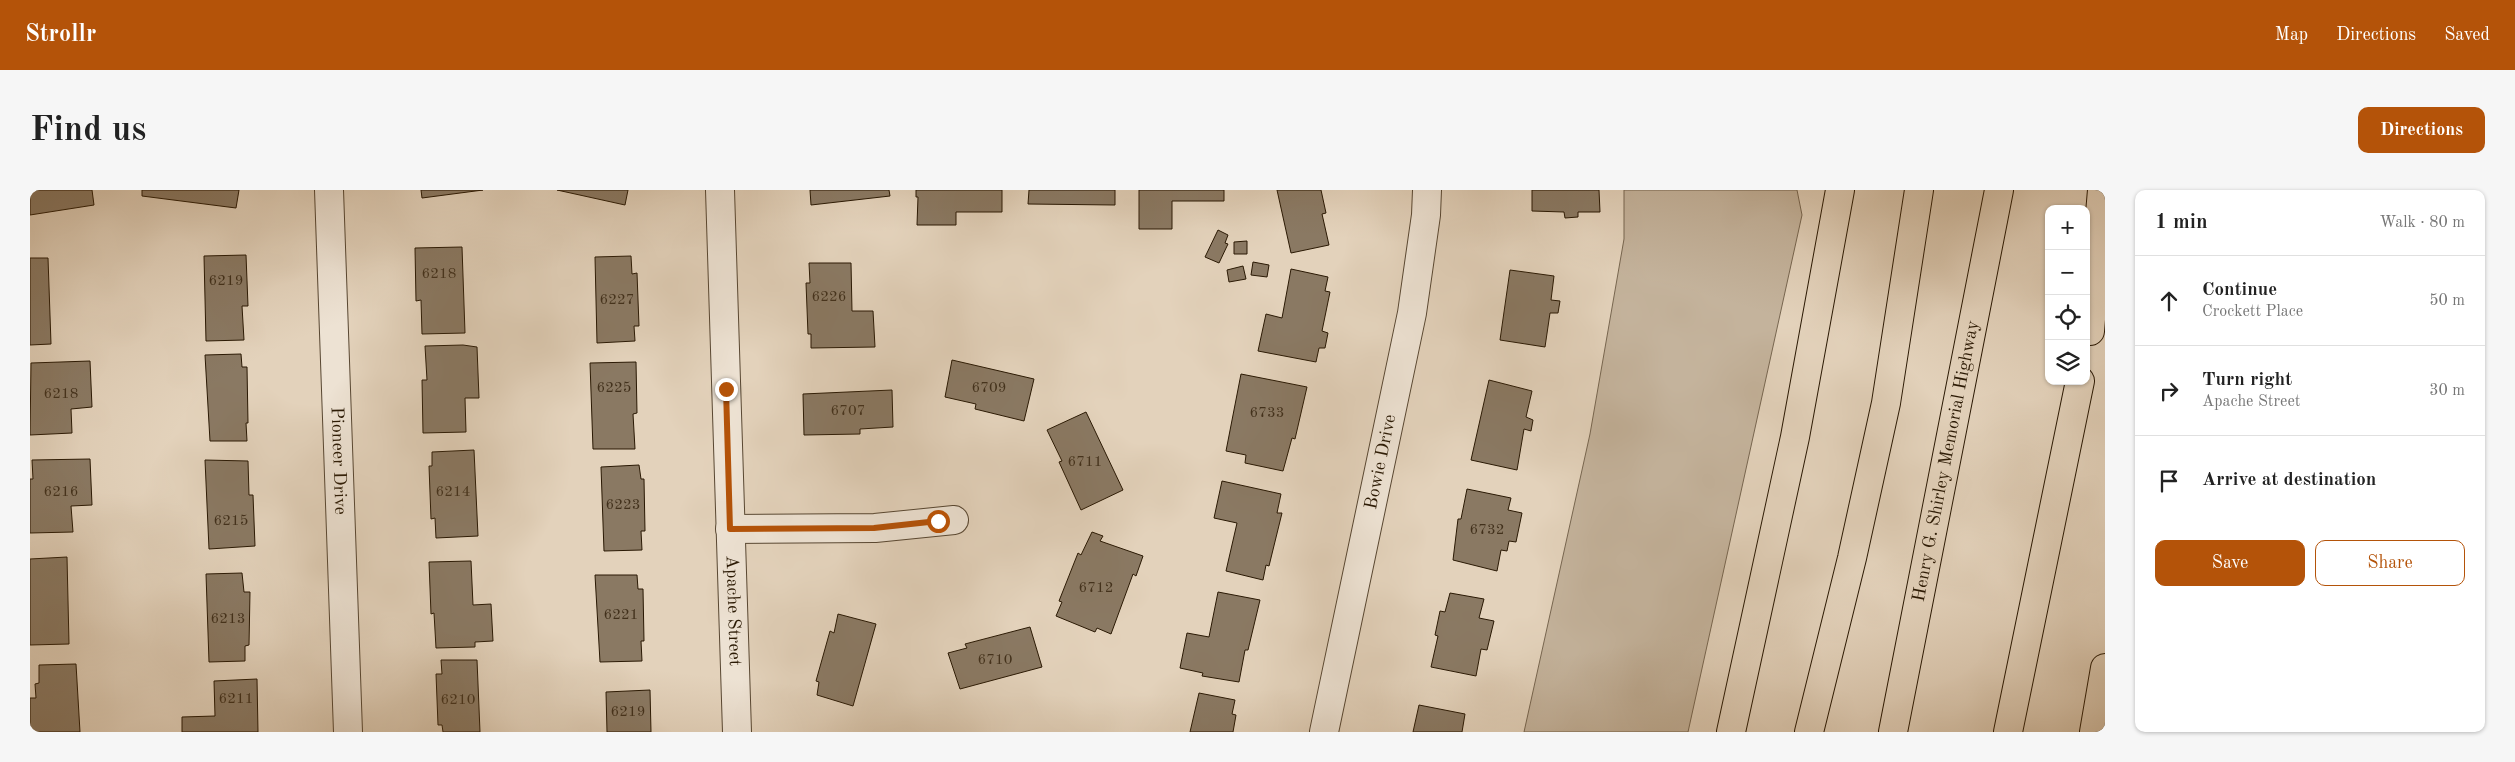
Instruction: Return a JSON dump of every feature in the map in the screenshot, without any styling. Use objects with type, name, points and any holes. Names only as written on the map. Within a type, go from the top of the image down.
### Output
[{"type":"highway","points":[[1731,732],[1793,446],[1840,190]]},
{"type":"highway","points":[[1809,732],[1852,558],[1886,403],[1919,190]]},
{"type":"highway","name":"Henry G. Shirley Memorial Highway","points":[[1893,732],[1900,687],[1941,496],[1999,190]]},
{"type":"highway","points":[[2090,319],[2102,190]]},
{"type":"highway","points":[[2090,330],[2105,254]]},
{"type":"highway","points":[[2008,732],[2079,385]]},
{"type":"highway","points":[[2094,732],[2105,668]]},
{"type":"highway","points":[[1887,732],[1900,687]]},
{"type":"street","name":"Pioneer Drive","points":[[329,190],[348,732]]},
{"type":"street","name":"Apache Street","points":[[720,190],[737,732]]},
{"type":"street","name":"Bowie Drive","points":[[1324,732],[1412,313],[1426,215],[1427,190]]},
{"type":"street","points":[[730,529],[874,528],[954,520]]},
{"type":"shaded area","points":[[1624,190],[1797,190],[1802,215],[1688,732],[1524,732],[1590,434],[1624,239]]},
{"type":"building","points":[[30,190],[92,190],[94,205],[30,215]]},
{"type":"building","points":[[142,190],[239,190],[236,208],[142,196]]},
{"type":"building","points":[[421,190],[483,190],[422,198]]},
{"type":"building","points":[[557,190],[628,190],[625,205]]},
{"type":"building","points":[[810,190],[889,190],[890,196],[811,205]]},
{"type":"building","points":[[916,190],[1002,190],[1002,212],[956,212],[956,225],[917,225],[918,197],[916,197]]},
{"type":"building","points":[[1029,190],[1115,190],[1115,205],[1028,204]]},
{"type":"building","points":[[1139,190],[1224,190],[1224,201],[1172,201],[1172,229],[1139,229]]},
{"type":"building","points":[[1277,190],[1321,190],[1326,213],[1322,214],[1329,245],[1291,253]]},
{"type":"building","points":[[1532,190],[1599,190],[1600,212],[1578,212],[1578,217],[1565,218],[1564,212],[1532,211]]},
{"type":"building","points":[[1218,230],[1228,235],[1225,243],[1228,244],[1219,263],[1205,257]]},
{"type":"building","points":[[1247,241],[1247,254],[1234,254],[1234,242]]},
{"type":"building","points":[[462,247],[465,333],[422,334],[421,300],[416,301],[415,248]]},
{"type":"building","points":[[246,255],[248,306],[242,306],[244,340],[206,341],[204,256]]},
{"type":"building","points":[[631,256],[632,274],[637,273],[639,326],[634,326],[635,341],[597,343],[595,257]]},
{"type":"building","points":[[30,258],[48,258],[51,344],[30,345]]},
{"type":"building","points":[[1253,262],[1269,265],[1267,277],[1251,275]]},
{"type":"building","points":[[809,263],[851,263],[852,311],[873,311],[875,347],[811,348],[811,334],[808,334],[806,283],[810,283]]},
{"type":"building","points":[[1243,266],[1246,279],[1229,282],[1227,270]]},
{"type":"building","points":[[1291,269],[1328,277],[1325,291],[1330,292],[1322,331],[1328,333],[1325,348],[1319,348],[1316,362],[1258,351],[1266,314],[1282,318]]},
{"type":"building","points":[[1510,270],[1554,276],[1551,300],[1560,301],[1558,313],[1550,313],[1545,347],[1500,340]]},
{"type":"building","points":[[463,345],[477,347],[479,398],[465,398],[466,432],[423,433],[422,380],[427,380],[425,346]]},
{"type":"building","points":[[241,354],[242,367],[247,367],[247,441],[210,441],[205,355]]},
{"type":"building","points":[[952,360],[1034,379],[1024,421],[975,409],[976,404],[945,397]]},
{"type":"building","points":[[90,361],[92,407],[71,409],[72,433],[30,435],[31,363]]},
{"type":"building","points":[[636,362],[637,413],[633,414],[635,449],[593,449],[590,363]]},
{"type":"building","points":[[1241,374],[1307,387],[1295,439],[1292,438],[1283,471],[1245,463],[1246,455],[1226,451]]},
{"type":"building","points":[[1489,380],[1532,391],[1526,417],[1533,420],[1531,431],[1524,429],[1517,470],[1471,460]]},
{"type":"building","points":[[892,390],[893,427],[860,429],[860,434],[804,435],[803,394]]},
{"type":"building","points":[[1086,412],[1123,490],[1081,510],[1059,462],[1062,461],[1047,430]]},
{"type":"building","points":[[474,450],[478,536],[436,538],[435,518],[431,519],[429,466],[432,466],[432,452]]},
{"type":"building","points":[[90,459],[92,505],[71,506],[73,532],[30,533],[30,479],[33,479],[32,460]]},
{"type":"building","points":[[205,460],[248,461],[249,495],[253,495],[255,546],[209,549]]},
{"type":"building","points":[[639,465],[641,479],[644,479],[645,531],[641,531],[642,550],[604,551],[601,467]]},
{"type":"building","points":[[1222,481],[1281,494],[1277,513],[1282,513],[1269,566],[1266,565],[1263,580],[1226,571],[1237,523],[1214,518]]},
{"type":"building","points":[[1467,489],[1511,498],[1508,510],[1522,513],[1516,542],[1509,541],[1507,551],[1501,550],[1497,571],[1453,560],[1458,519],[1461,519]]},
{"type":"building","points":[[1092,532],[1103,536],[1100,541],[1143,556],[1136,576],[1133,574],[1111,634],[1097,628],[1095,632],[1056,616],[1062,602],[1059,601],[1078,553],[1081,555]]},
{"type":"building","points":[[67,557],[69,644],[30,645],[30,559]]},
{"type":"building","points":[[471,561],[473,605],[491,604],[493,641],[475,642],[475,647],[436,648],[434,613],[431,614],[429,562]]},
{"type":"building","points":[[242,573],[244,592],[250,592],[249,645],[245,646],[245,661],[209,662],[206,574]]},
{"type":"building","points":[[595,575],[637,575],[638,589],[643,589],[644,641],[641,641],[642,661],[600,662]]},
{"type":"building","points":[[1218,592],[1260,600],[1248,650],[1245,650],[1239,682],[1202,676],[1203,673],[1180,668],[1187,633],[1209,637]]},
{"type":"building","points":[[1450,593],[1484,599],[1479,618],[1494,621],[1487,650],[1481,649],[1476,676],[1431,667],[1438,636],[1435,635],[1440,611],[1445,612]]},
{"type":"building","points":[[838,614],[876,624],[853,706],[817,695],[819,682],[816,681],[830,631],[834,633]]},
{"type":"building","points":[[1030,627],[1042,667],[960,689],[948,653],[967,648],[965,644]]},
{"type":"building","points":[[441,660],[477,660],[480,732],[443,732],[442,725],[438,725],[436,674],[442,674]]},
{"type":"building","points":[[76,664],[80,732],[30,732],[30,698],[36,698],[35,684],[39,683],[39,665]]},
{"type":"building","points":[[257,679],[258,732],[182,732],[182,717],[215,716],[214,681]]},
{"type":"building","points":[[650,690],[651,732],[607,732],[606,692]]},
{"type":"building","points":[[1199,693],[1235,700],[1232,714],[1236,715],[1233,732],[1190,732]]},
{"type":"building","points":[[1419,705],[1465,714],[1462,732],[1413,732]]},
{"type":"route","points":[[726,389],[730,529],[874,528],[938,521]]}]
